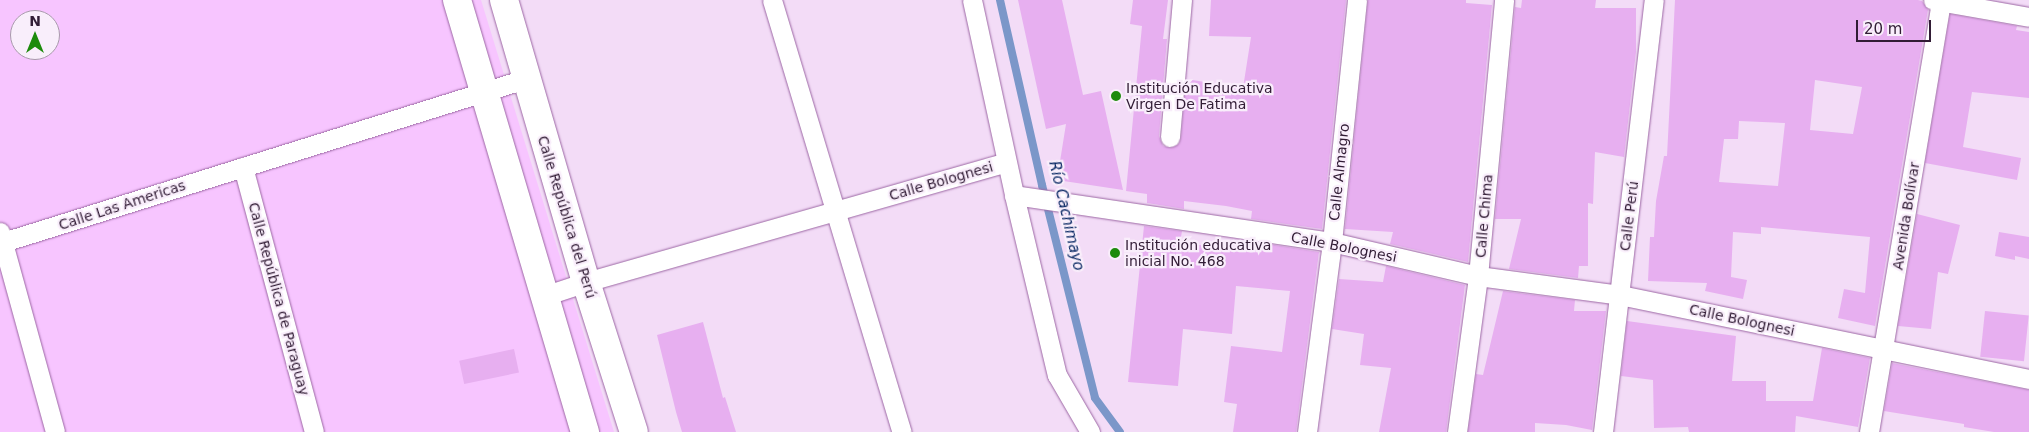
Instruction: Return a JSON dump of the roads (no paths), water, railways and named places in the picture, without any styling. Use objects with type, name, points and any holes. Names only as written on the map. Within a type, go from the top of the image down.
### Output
[{"type":"main road","points":[[457,0],[585,432]]},
{"type":"main road","name":"Calle República del Perú","points":[[504,0],[525,79],[586,282],[634,432]]},
{"type":"street","points":[[772,0],[902,432]]},
{"type":"street","points":[[972,0],[1006,162]]},
{"type":"street","points":[[1170,137],[1182,0]]},
{"type":"street","name":"Calle Almagro","points":[[1307,432],[1332,242],[1357,0]]},
{"type":"street","name":"Calle Chima","points":[[1457,432],[1478,276],[1504,0]]},
{"type":"street","name":"Calle Perú","points":[[1603,432],[1654,0]]},
{"type":"street","points":[[1939,1],[2029,17]]},
{"type":"street","name":"Avenida Bolívar","points":[[1869,432],[1884,349],[1939,1]]},
{"type":"street","name":"Calle Las Americas","points":[[1,239],[525,79]]},
{"type":"street","name":"Calle Bolognesi","points":[[544,296],[586,282],[1006,162],[1022,196],[1332,242],[1478,276],[1620,295],[2029,379]]},
{"type":"street","name":"Calle República de Paraguay","points":[[243,166],[314,432]]},
{"type":"street","points":[[1022,196],[1057,375],[1090,432]]},
{"type":"street","points":[[1,239],[55,432]]},
{"type":"waterway","name":"Río Cachimayo","points":[[1000,0],[1042,185],[1095,398],[1120,432]]},
{"type":"place","name":"Institución Educativa Virgen De Fatima","points":[[1116,96]]},
{"type":"place","name":"Institución educativa inicial No. 468","points":[[1115,253]]}]
